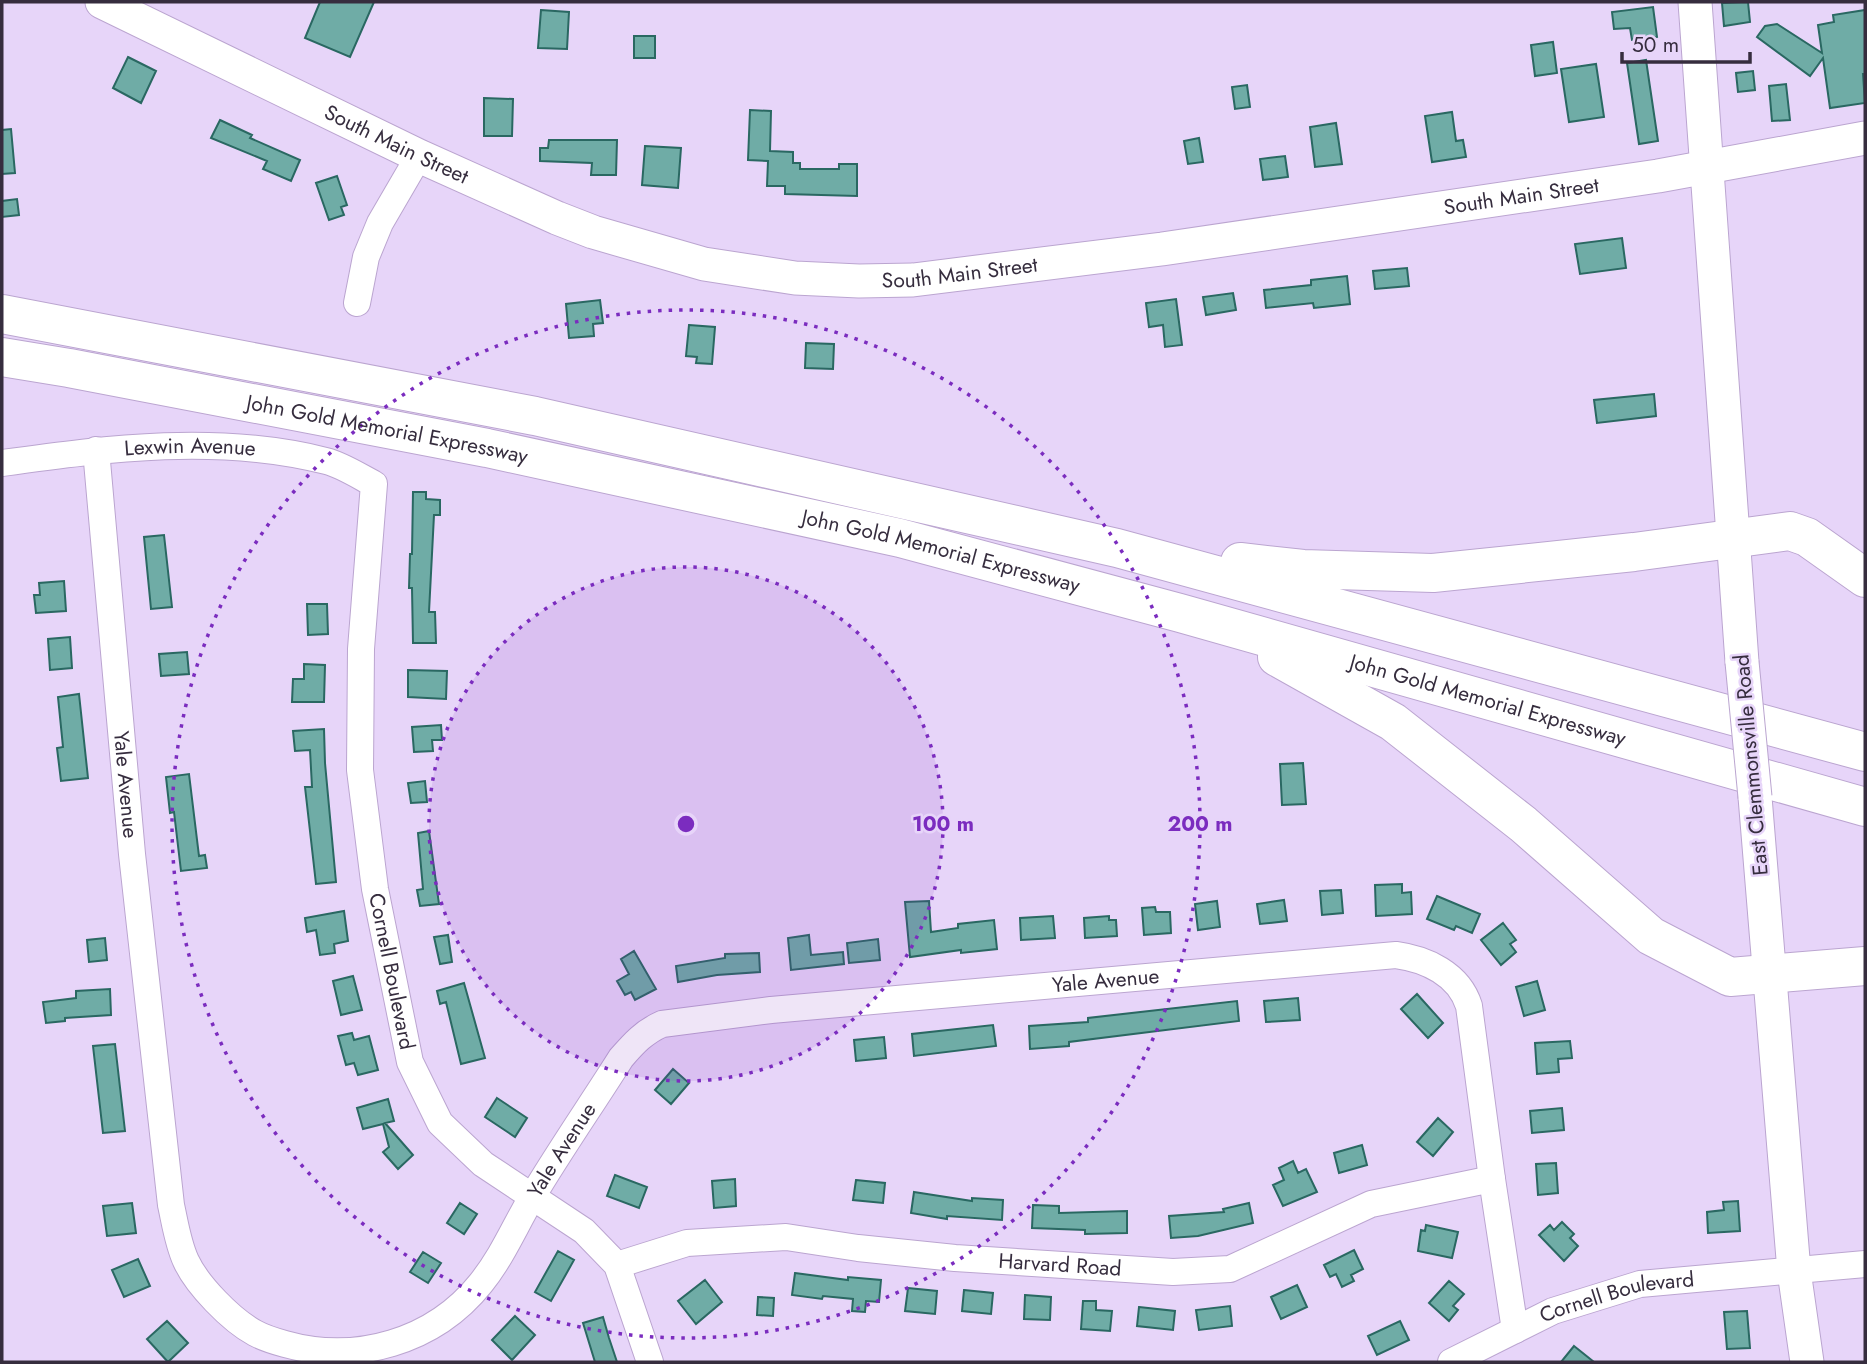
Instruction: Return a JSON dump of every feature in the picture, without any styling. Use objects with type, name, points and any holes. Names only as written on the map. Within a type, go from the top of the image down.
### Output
[{"type":"highway","name":"John Gold Memorial Expressway","points":[[2,314],[535,416],[1118,548],[1865,752]]},
{"type":"highway","name":"John Gold Memorial Expressway","points":[[2,357],[487,447],[900,538],[1180,612],[1865,807]]},
{"type":"highway","points":[[1118,548],[1303,569],[1433,573],[1634,552],[1790,531],[1807,537],[1865,578]]},
{"type":"highway","points":[[1180,612],[1299,668],[1393,722],[1523,824],[1651,936],[1730,977],[1865,966]]},
{"type":"main road","name":"South Main Street","points":[[102,2],[419,156],[557,218],[663,253],[729,268],[796,278],[859,281],[946,277],[1161,249],[1706,167],[1865,138]]},
{"type":"main road","name":"East Clemmonsville Road","points":[[1695,2],[1742,662],[1794,1271],[1807,1362]]},
{"type":"street","points":[[357,303],[366,257],[380,223],[419,156]]},
{"type":"street","name":"Lexwin Avenue","points":[[2,463],[96,450],[162,445],[240,446],[329,461],[374,484]]},
{"type":"street","name":"Yale Avenue","points":[[96,450],[132,854],[171,1205],[184,1258],[191,1272],[234,1318],[253,1332],[289,1345],[352,1351],[399,1342],[447,1316],[481,1283],[503,1251],[532,1197],[621,1058],[648,1030],[662,1024],[771,1010],[1396,955],[1412,957],[1433,965],[1447,974],[1467,999],[1516,1330]]},
{"type":"street","name":"Cornell Boulevard","points":[[374,484],[361,649],[360,770],[375,889],[410,1062],[440,1123],[483,1164],[584,1231],[617,1265],[650,1362]]},
{"type":"street","name":"Harvard Road","points":[[617,1265],[687,1243],[786,1237],[858,1248],[982,1259],[1173,1272],[1230,1269],[1371,1204],[1492,1179]]},
{"type":"street","name":"Cornell Boulevard","points":[[1451,1362],[1553,1311],[1640,1284],[1865,1264]]},
{"type":"building","points":[[320,2],[374,2],[350,57],[305,38]]},
{"type":"building","points":[[1748,2],[1750,22],[1724,26],[1722,3]]},
{"type":"building","points":[[1653,7],[1657,37],[1632,40],[1630,28],[1614,29],[1612,12]]},
{"type":"building","points":[[541,10],[569,12],[567,49],[538,48]]},
{"type":"building","points":[[1865,10],[1865,103],[1830,108],[1823,58],[1810,76],[1757,37],[1765,26],[1777,24],[1822,53],[1818,25],[1834,22],[1833,15]]},
{"type":"building","points":[[634,36],[655,36],[655,58],[634,58]]},
{"type":"building","points":[[1553,42],[1557,73],[1535,76],[1531,45]]},
{"type":"building","points":[[128,57],[156,71],[141,103],[113,88]]},
{"type":"building","points":[[1646,60],[1658,141],[1639,144],[1627,63]]},
{"type":"building","points":[[1596,64],[1604,117],[1569,122],[1561,69]]},
{"type":"building","points":[[1753,71],[1755,90],[1738,92],[1736,73]]},
{"type":"building","points":[[1786,84],[1790,120],[1772,121],[1769,86]]},
{"type":"building","points":[[1247,85],[1250,107],[1235,109],[1232,87]]},
{"type":"building","points":[[484,98],[513,99],[512,136],[484,136]]},
{"type":"building","points":[[750,110],[771,111],[770,151],[793,152],[793,163],[800,163],[800,169],[839,169],[839,164],[857,164],[857,196],[785,194],[785,186],[767,186],[768,161],[748,160]]},
{"type":"building","points":[[1452,112],[1456,141],[1463,140],[1466,157],[1432,162],[1425,116]]},
{"type":"building","points":[[220,120],[252,135],[250,138],[300,160],[291,181],[263,169],[267,161],[211,138]]},
{"type":"building","points":[[1336,123],[1342,164],[1315,167],[1310,127]]},
{"type":"building","points":[[11,129],[15,173],[2,174],[2,130]]},
{"type":"building","points":[[1199,138],[1203,162],[1188,164],[1184,141]]},
{"type":"building","points":[[549,140],[617,140],[616,175],[591,175],[592,163],[540,161],[540,148],[548,148]]},
{"type":"building","points":[[645,146],[681,148],[678,188],[642,185]]},
{"type":"building","points":[[1285,156],[1288,177],[1263,180],[1260,159]]},
{"type":"building","points":[[337,176],[347,205],[341,207],[344,215],[329,220],[316,183]]},
{"type":"building","points":[[17,199],[19,215],[2,217],[2,201]]},
{"type":"building","points":[[1622,238],[1626,268],[1580,274],[1575,244]]},
{"type":"building","points":[[1407,268],[1409,286],[1375,289],[1373,271]]},
{"type":"building","points":[[1347,276],[1350,304],[1314,308],[1313,303],[1266,308],[1264,290],[1311,285],[1311,280]]},
{"type":"building","points":[[1233,293],[1236,310],[1206,315],[1203,297]]},
{"type":"building","points":[[1176,299],[1182,345],[1165,347],[1163,325],[1149,327],[1146,303]]},
{"type":"building","points":[[600,300],[603,323],[593,324],[594,336],[569,338],[566,304]]},
{"type":"building","points":[[689,325],[715,327],[712,364],[696,363],[697,357],[686,356]]},
{"type":"building","points":[[806,343],[834,344],[833,369],[805,368]]},
{"type":"building","points":[[1654,394],[1656,416],[1597,423],[1594,400]]},
{"type":"building","points":[[413,492],[426,492],[426,499],[440,500],[440,515],[434,515],[429,612],[435,612],[436,643],[413,643],[412,588],[409,588]]},
{"type":"building","points":[[164,535],[172,607],[151,609],[144,537]]},
{"type":"building","points":[[64,581],[66,611],[36,613],[34,595],[40,595],[39,583]]},
{"type":"building","points":[[307,604],[327,604],[328,634],[308,635]]},
{"type":"building","points":[[70,637],[72,668],[50,670],[48,639]]},
{"type":"building","points":[[187,652],[189,674],[161,676],[159,654]]},
{"type":"building","points":[[304,664],[325,665],[324,702],[292,702],[293,679],[304,679]]},
{"type":"building","points":[[408,670],[447,671],[446,699],[408,697]]},
{"type":"building","points":[[79,694],[88,778],[61,781],[57,748],[63,747],[58,697]]},
{"type":"building","points":[[441,725],[442,740],[432,740],[433,751],[414,752],[412,727]]},
{"type":"building","points":[[324,729],[336,882],[316,884],[305,787],[312,787],[310,750],[295,751],[293,731]]},
{"type":"building","points":[[1303,763],[1306,804],[1282,805],[1280,764]]},
{"type":"building","points":[[189,774],[199,856],[205,855],[207,868],[181,871],[174,812],[170,813],[166,777]]},
{"type":"building","points":[[425,781],[427,802],[411,803],[408,783]]},
{"type":"building","points":[[429,831],[439,904],[420,906],[417,890],[423,889],[418,833]]},
{"type":"building","points":[[1402,884],[1402,893],[1411,892],[1412,914],[1376,916],[1375,885]]},
{"type":"building","points":[[1341,890],[1343,913],[1322,915],[1320,891]]},
{"type":"building","points":[[1437,896],[1480,914],[1472,933],[1456,926],[1454,930],[1427,919]]},
{"type":"building","points":[[1284,900],[1287,921],[1260,924],[1257,904]]},
{"type":"building","points":[[929,901],[931,932],[958,928],[958,924],[994,920],[997,949],[961,953],[961,950],[910,957],[905,902]]},
{"type":"building","points":[[1217,901],[1220,927],[1198,930],[1195,904]]},
{"type":"building","points":[[1155,907],[1156,912],[1170,912],[1171,933],[1144,935],[1142,908]]},
{"type":"building","points":[[344,911],[348,941],[334,944],[335,953],[320,955],[316,930],[307,932],[305,918]]},
{"type":"building","points":[[1053,916],[1055,938],[1021,940],[1020,918]]},
{"type":"building","points":[[1109,916],[1109,920],[1116,920],[1117,936],[1085,938],[1084,918]]},
{"type":"building","points":[[1503,923],[1516,940],[1510,944],[1516,952],[1501,965],[1481,940]]},
{"type":"building","points":[[448,935],[452,962],[440,964],[434,937]]},
{"type":"building","points":[[809,935],[811,955],[843,952],[844,964],[791,970],[788,938]]},
{"type":"building","points":[[105,938],[107,960],[89,962],[87,940]]},
{"type":"building","points":[[878,939],[880,960],[849,963],[847,943]]},
{"type":"building","points":[[634,951],[656,989],[635,1000],[631,992],[625,995],[617,981],[629,974],[621,959]]},
{"type":"building","points":[[759,953],[760,972],[717,975],[678,982],[676,966],[725,958],[725,954]]},
{"type":"building","points":[[353,976],[362,1010],[341,1015],[333,981]]},
{"type":"building","points":[[1537,981],[1545,1010],[1524,1016],[1516,987]]},
{"type":"building","points":[[464,983],[485,1058],[461,1064],[446,1002],[440,1004],[437,991]]},
{"type":"building","points":[[110,989],[111,1015],[65,1018],[65,1021],[46,1023],[43,1002],[76,998],[76,991]]},
{"type":"building","points":[[1417,994],[1443,1023],[1428,1038],[1401,1009]]},
{"type":"building","points":[[1298,998],[1300,1020],[1266,1022],[1264,1001]]},
{"type":"building","points":[[1237,1001],[1239,1021],[1069,1042],[1069,1046],[1030,1049],[1029,1026],[1088,1022],[1088,1018]]},
{"type":"building","points":[[993,1025],[996,1046],[914,1056],[912,1034]]},
{"type":"building","points":[[352,1033],[354,1040],[369,1036],[378,1070],[358,1075],[354,1063],[346,1065],[338,1036]]},
{"type":"building","points":[[884,1037],[886,1058],[856,1061],[854,1040]]},
{"type":"building","points":[[1570,1041],[1572,1058],[1558,1059],[1559,1072],[1537,1074],[1535,1043]]},
{"type":"building","points":[[115,1044],[125,1131],[103,1133],[93,1046]]},
{"type":"building","points":[[673,1069],[689,1083],[671,1104],[655,1090]]},
{"type":"building","points":[[497,1098],[527,1118],[515,1137],[485,1117]]},
{"type":"building","points":[[388,1099],[394,1121],[385,1123],[413,1155],[398,1169],[383,1152],[389,1147],[383,1124],[363,1129],[357,1108]]},
{"type":"building","points":[[1562,1108],[1564,1130],[1532,1133],[1530,1111]]},
{"type":"building","points":[[1438,1118],[1453,1132],[1433,1156],[1417,1142]]},
{"type":"building","points":[[1362,1145],[1367,1165],[1339,1173],[1334,1153]]},
{"type":"building","points":[[1293,1161],[1298,1173],[1306,1169],[1317,1192],[1283,1206],[1273,1185],[1284,1180],[1279,1168]]},
{"type":"building","points":[[1556,1163],[1558,1193],[1538,1195],[1536,1164]]},
{"type":"building","points":[[615,1175],[647,1187],[639,1208],[607,1196]]},
{"type":"building","points":[[735,1179],[736,1206],[714,1208],[712,1181]]},
{"type":"building","points":[[856,1180],[885,1183],[883,1203],[853,1200]]},
{"type":"building","points":[[914,1192],[972,1201],[972,1198],[1003,1200],[1002,1220],[947,1216],[947,1219],[911,1213]]},
{"type":"building","points":[[1738,1201],[1740,1231],[1708,1233],[1707,1212],[1724,1210],[1723,1202]]},
{"type":"building","points":[[132,1203],[136,1233],[107,1236],[103,1206]]},
{"type":"building","points":[[460,1203],[477,1214],[464,1234],[447,1223]]},
{"type":"building","points":[[1249,1203],[1253,1223],[1198,1236],[1171,1238],[1169,1216],[1224,1212],[1223,1209]]},
{"type":"building","points":[[1033,1205],[1059,1206],[1059,1213],[1127,1211],[1127,1233],[1085,1234],[1085,1230],[1032,1228]]},
{"type":"building","points":[[1562,1222],[1574,1234],[1570,1238],[1578,1246],[1564,1261],[1539,1235],[1550,1225],[1554,1230]]},
{"type":"building","points":[[1426,1225],[1458,1232],[1452,1258],[1418,1251],[1421,1230],[1425,1231]]},
{"type":"building","points":[[1354,1250],[1363,1269],[1351,1275],[1354,1281],[1342,1287],[1336,1274],[1330,1277],[1324,1265]]},
{"type":"building","points":[[558,1251],[574,1260],[551,1301],[535,1292]]},
{"type":"building","points":[[423,1252],[441,1263],[428,1283],[410,1272]]},
{"type":"building","points":[[138,1259],[150,1286],[124,1297],[112,1270]]},
{"type":"building","points":[[795,1273],[848,1280],[848,1277],[881,1280],[879,1302],[866,1301],[865,1312],[852,1311],[853,1299],[792,1295]]},
{"type":"building","points":[[705,1280],[722,1302],[696,1324],[678,1301]]},
{"type":"building","points":[[1449,1281],[1464,1294],[1453,1306],[1458,1310],[1449,1321],[1429,1303]]},
{"type":"building","points":[[1297,1285],[1307,1307],[1281,1319],[1271,1297]]},
{"type":"building","points":[[908,1288],[937,1291],[935,1314],[905,1311]]},
{"type":"building","points":[[964,1290],[993,1293],[991,1314],[962,1311]]},
{"type":"building","points":[[1025,1295],[1051,1297],[1050,1320],[1024,1319]]},
{"type":"building","points":[[758,1297],[774,1298],[773,1316],[757,1315]]},
{"type":"building","points":[[1083,1301],[1096,1301],[1096,1310],[1112,1311],[1110,1331],[1081,1329]]},
{"type":"building","points":[[1230,1306],[1232,1326],[1199,1330],[1196,1310]]},
{"type":"building","points":[[1139,1307],[1175,1311],[1173,1330],[1137,1326]]},
{"type":"building","points":[[1747,1311],[1750,1348],[1727,1349],[1724,1312]]},
{"type":"building","points":[[515,1316],[535,1335],[512,1360],[492,1340]]},
{"type":"building","points":[[603,1317],[617,1362],[595,1362],[583,1323]]},
{"type":"building","points":[[167,1321],[188,1343],[168,1362],[147,1339]]},
{"type":"building","points":[[1400,1321],[1409,1340],[1377,1355],[1368,1336]]},
{"type":"building","points":[[1574,1346],[1594,1362],[1561,1362]]}]
